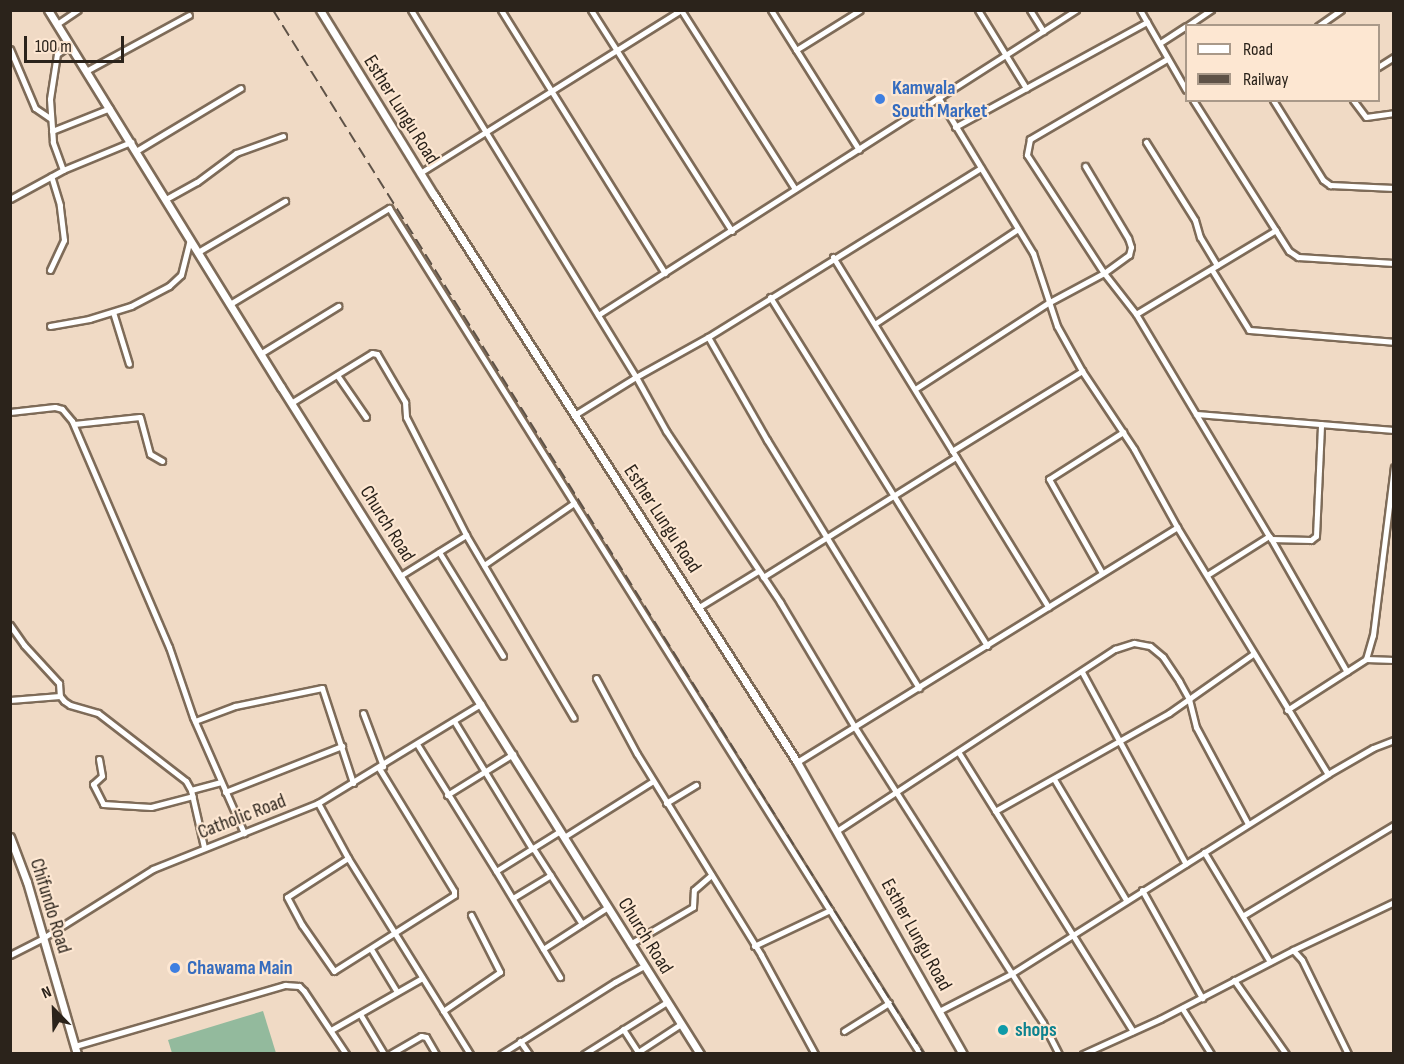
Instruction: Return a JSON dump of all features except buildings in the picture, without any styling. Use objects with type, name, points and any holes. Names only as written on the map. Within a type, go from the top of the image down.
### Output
[{"type":"street","name":"Church Road","points":[[48,10],[260,354],[681,1024],[696,1052]]},
{"type":"street","points":[[57,24],[78,10]]},
{"type":"street","name":"Esther Lungu Road","points":[[320,10],[420,173],[797,762],[838,830],[963,1053]]},
{"type":"street","points":[[411,10],[636,377],[666,431],[763,577],[1059,1053]]},
{"type":"street","points":[[501,10],[666,273]]},
{"type":"street","points":[[591,10],[615,52],[732,231]]},
{"type":"street","points":[[420,173],[681,10],[795,189]]},
{"type":"street","points":[[771,10],[859,150]]},
{"type":"street","points":[[796,50],[860,10]]},
{"type":"street","points":[[978,10],[1026,88]]},
{"type":"street","points":[[1030,10],[1043,31]]},
{"type":"street","points":[[598,315],[1076,10]]},
{"type":"street","points":[[1140,10],[1185,88]]},
{"type":"street","points":[[1190,24],[1211,10]]},
{"type":"street","points":[[1321,24],[1341,10]]},
{"type":"street","points":[[86,71],[189,15]]},
{"type":"street","points":[[955,127],[1147,22]]},
{"type":"street","points":[[1160,43],[1185,27]]},
{"type":"street","points":[[63,170],[50,118],[56,57],[69,45]]},
{"type":"street","points":[[10,49],[35,108],[50,118]]},
{"type":"street","points":[[1380,66],[1394,57]]},
{"type":"street","points":[[1167,59],[1030,139],[1027,154],[1031,164],[1104,273],[1136,314],[1270,537],[1347,672]]},
{"type":"street","points":[[136,151],[241,88]]},
{"type":"street","points":[[938,97],[1033,253],[1057,326],[1082,371],[1123,432],[1253,654],[1328,774]]},
{"type":"street","points":[[1194,102],[1289,251],[1298,257],[1394,263]]},
{"type":"street","points":[[1274,102],[1323,180],[1330,185],[1394,188]]},
{"type":"street","points":[[1355,102],[1366,117],[1394,113]]},
{"type":"street","points":[[52,131],[110,108]]},
{"type":"street","points":[[166,199],[197,182],[236,153],[283,136]]},
{"type":"street","points":[[1146,141],[1195,220],[1204,245],[1217,265]]},
{"type":"street","points":[[10,200],[63,170],[131,142]]},
{"type":"street","points":[[915,389],[1048,303],[1104,273],[1129,255],[1131,247],[1085,166]]},
{"type":"street","points":[[576,414],[708,337],[833,257],[981,168]]},
{"type":"street","points":[[50,270],[64,240],[60,205],[51,176]]},
{"type":"street","points":[[198,252],[285,201]]},
{"type":"street","points":[[230,304],[388,207],[920,1053]]},
{"type":"street","points":[[876,323],[1018,228]]},
{"type":"street","points":[[1136,314],[1276,230]]},
{"type":"street","points":[[50,326],[113,312],[150,297],[176,281],[184,267],[190,239]]},
{"type":"street","points":[[833,257],[876,323],[1048,607]]},
{"type":"street","points":[[1212,270],[1249,330],[1394,342]]},
{"type":"street","points":[[770,297],[896,496],[987,646]]},
{"type":"street","points":[[260,354],[338,306]]},
{"type":"street","points":[[113,312],[129,364]]},
{"type":"street","points":[[708,337],[767,440],[919,688]]},
{"type":"street","points":[[291,403],[372,353],[377,354],[405,402],[405,417],[466,535],[574,718]]},
{"type":"street","points":[[952,451],[1082,371]]},
{"type":"street","points":[[337,375],[366,417]]},
{"type":"street","points":[[10,412],[55,407],[62,409],[74,424],[170,647],[195,721],[244,833]]},
{"type":"street","points":[[1196,414],[1394,430]]},
{"type":"street","points":[[74,424],[140,417],[150,454],[162,461]]},
{"type":"street","points":[[1207,575],[1270,537],[1311,540],[1316,536],[1321,424]]},
{"type":"street","points":[[1102,573],[1049,479],[1123,432]]},
{"type":"street","points":[[763,577],[956,458]]},
{"type":"street","points":[[1366,659],[1376,613],[1394,467]]},
{"type":"street","points":[[484,565],[574,503]]},
{"type":"street","points":[[797,762],[1178,527]]},
{"type":"street","points":[[400,576],[466,535]]},
{"type":"street","points":[[439,552],[502,656]]},
{"type":"street","points":[[699,607],[758,571]]},
{"type":"street","points":[[10,625],[24,645],[59,683],[60,696],[70,705],[91,710],[106,718],[186,781],[192,793],[204,847]]},
{"type":"street","points":[[838,830],[959,753],[1114,649],[1134,643],[1143,644],[1163,657],[1189,699],[1196,727],[1248,824]]},
{"type":"street","points":[[995,811],[1120,741],[1189,699],[1253,654]]},
{"type":"street","points":[[1287,710],[1366,659],[1394,660]]},
{"type":"street","points":[[1082,672],[1186,864]]},
{"type":"street","points":[[596,678],[613,713],[754,946],[815,1053]]},
{"type":"street","points":[[195,721],[235,706],[318,687],[324,692],[353,783]]},
{"type":"street","points":[[10,700],[60,696]]},
{"type":"street","name":"Catholic Road","points":[[10,955],[43,938],[125,884],[204,847],[318,803],[381,767],[481,704]]},
{"type":"street","points":[[348,858],[287,897],[302,925],[334,971],[451,898],[454,891],[381,767],[363,713]]},
{"type":"street","points":[[454,721],[582,924]]},
{"type":"street","points":[[939,1011],[1011,974],[1328,774],[1373,748],[1394,740]]},
{"type":"street","points":[[417,744],[560,977]]},
{"type":"street","points":[[225,792],[342,746]]},
{"type":"street","points":[[959,753],[1133,1031]]},
{"type":"street","points":[[447,795],[513,754]]},
{"type":"street","points":[[99,759],[102,776],[93,784],[103,804],[151,807],[221,782]]},
{"type":"street","points":[[1054,779],[1126,900]]},
{"type":"street","points":[[496,871],[653,781]]},
{"type":"street","points":[[666,803],[696,785]]},
{"type":"street","points":[[318,803],[348,858],[470,1053]]},
{"type":"street","points":[[1244,915],[1394,825]]},
{"type":"street","name":"Chifundo Road","points":[[10,837],[24,871],[76,1050]]},
{"type":"street","points":[[1204,852],[1244,915],[1270,962]]},
{"type":"street","points":[[630,944],[693,907],[694,890],[711,875]]},
{"type":"street","points":[[513,898],[551,876]]},
{"type":"street","points":[[1142,890],[1202,998]]},
{"type":"street","points":[[1083,1053],[1182,1008],[1293,950],[1394,902]]},
{"type":"street","points":[[543,949],[608,907]]},
{"type":"street","points":[[754,946],[830,910]]},
{"type":"street","points":[[443,1011],[500,972],[471,915]]},
{"type":"street","points":[[371,949],[397,992]]},
{"type":"street","points":[[1293,950],[1302,960],[1348,1053]]},
{"type":"street","points":[[501,1053],[644,966]]},
{"type":"street","points":[[331,1030],[422,978]]},
{"type":"street","points":[[1234,980],[1286,1053]]},
{"type":"street","points":[[76,1050],[285,985],[299,987],[304,991],[346,1053]]},
{"type":"street","points":[[584,1053],[667,1002]]},
{"type":"street","points":[[844,1031],[889,1003]]},
{"type":"street","points":[[1182,1008],[1211,1053]]},
{"type":"street","points":[[360,1014],[384,1053]]},
{"type":"street","points":[[623,1029],[636,1053],[681,1024]]},
{"type":"street","points":[[390,1053],[421,1036],[426,1037],[436,1053]]},
{"type":"street","points":[[520,1041],[529,1053]]},
{"type":"green space","points":[[263,1011],[276,1053],[172,1053],[168,1040]]},
{"type":"railway","points":[[273,10],[924,1054]]},
{"type":"place","name":"Kamwala South Market","points":[[880,99]]},
{"type":"place","name":"Chawama Main","points":[[175,968]]},
{"type":"place","name":"shops","points":[[1003,1030]]}]
